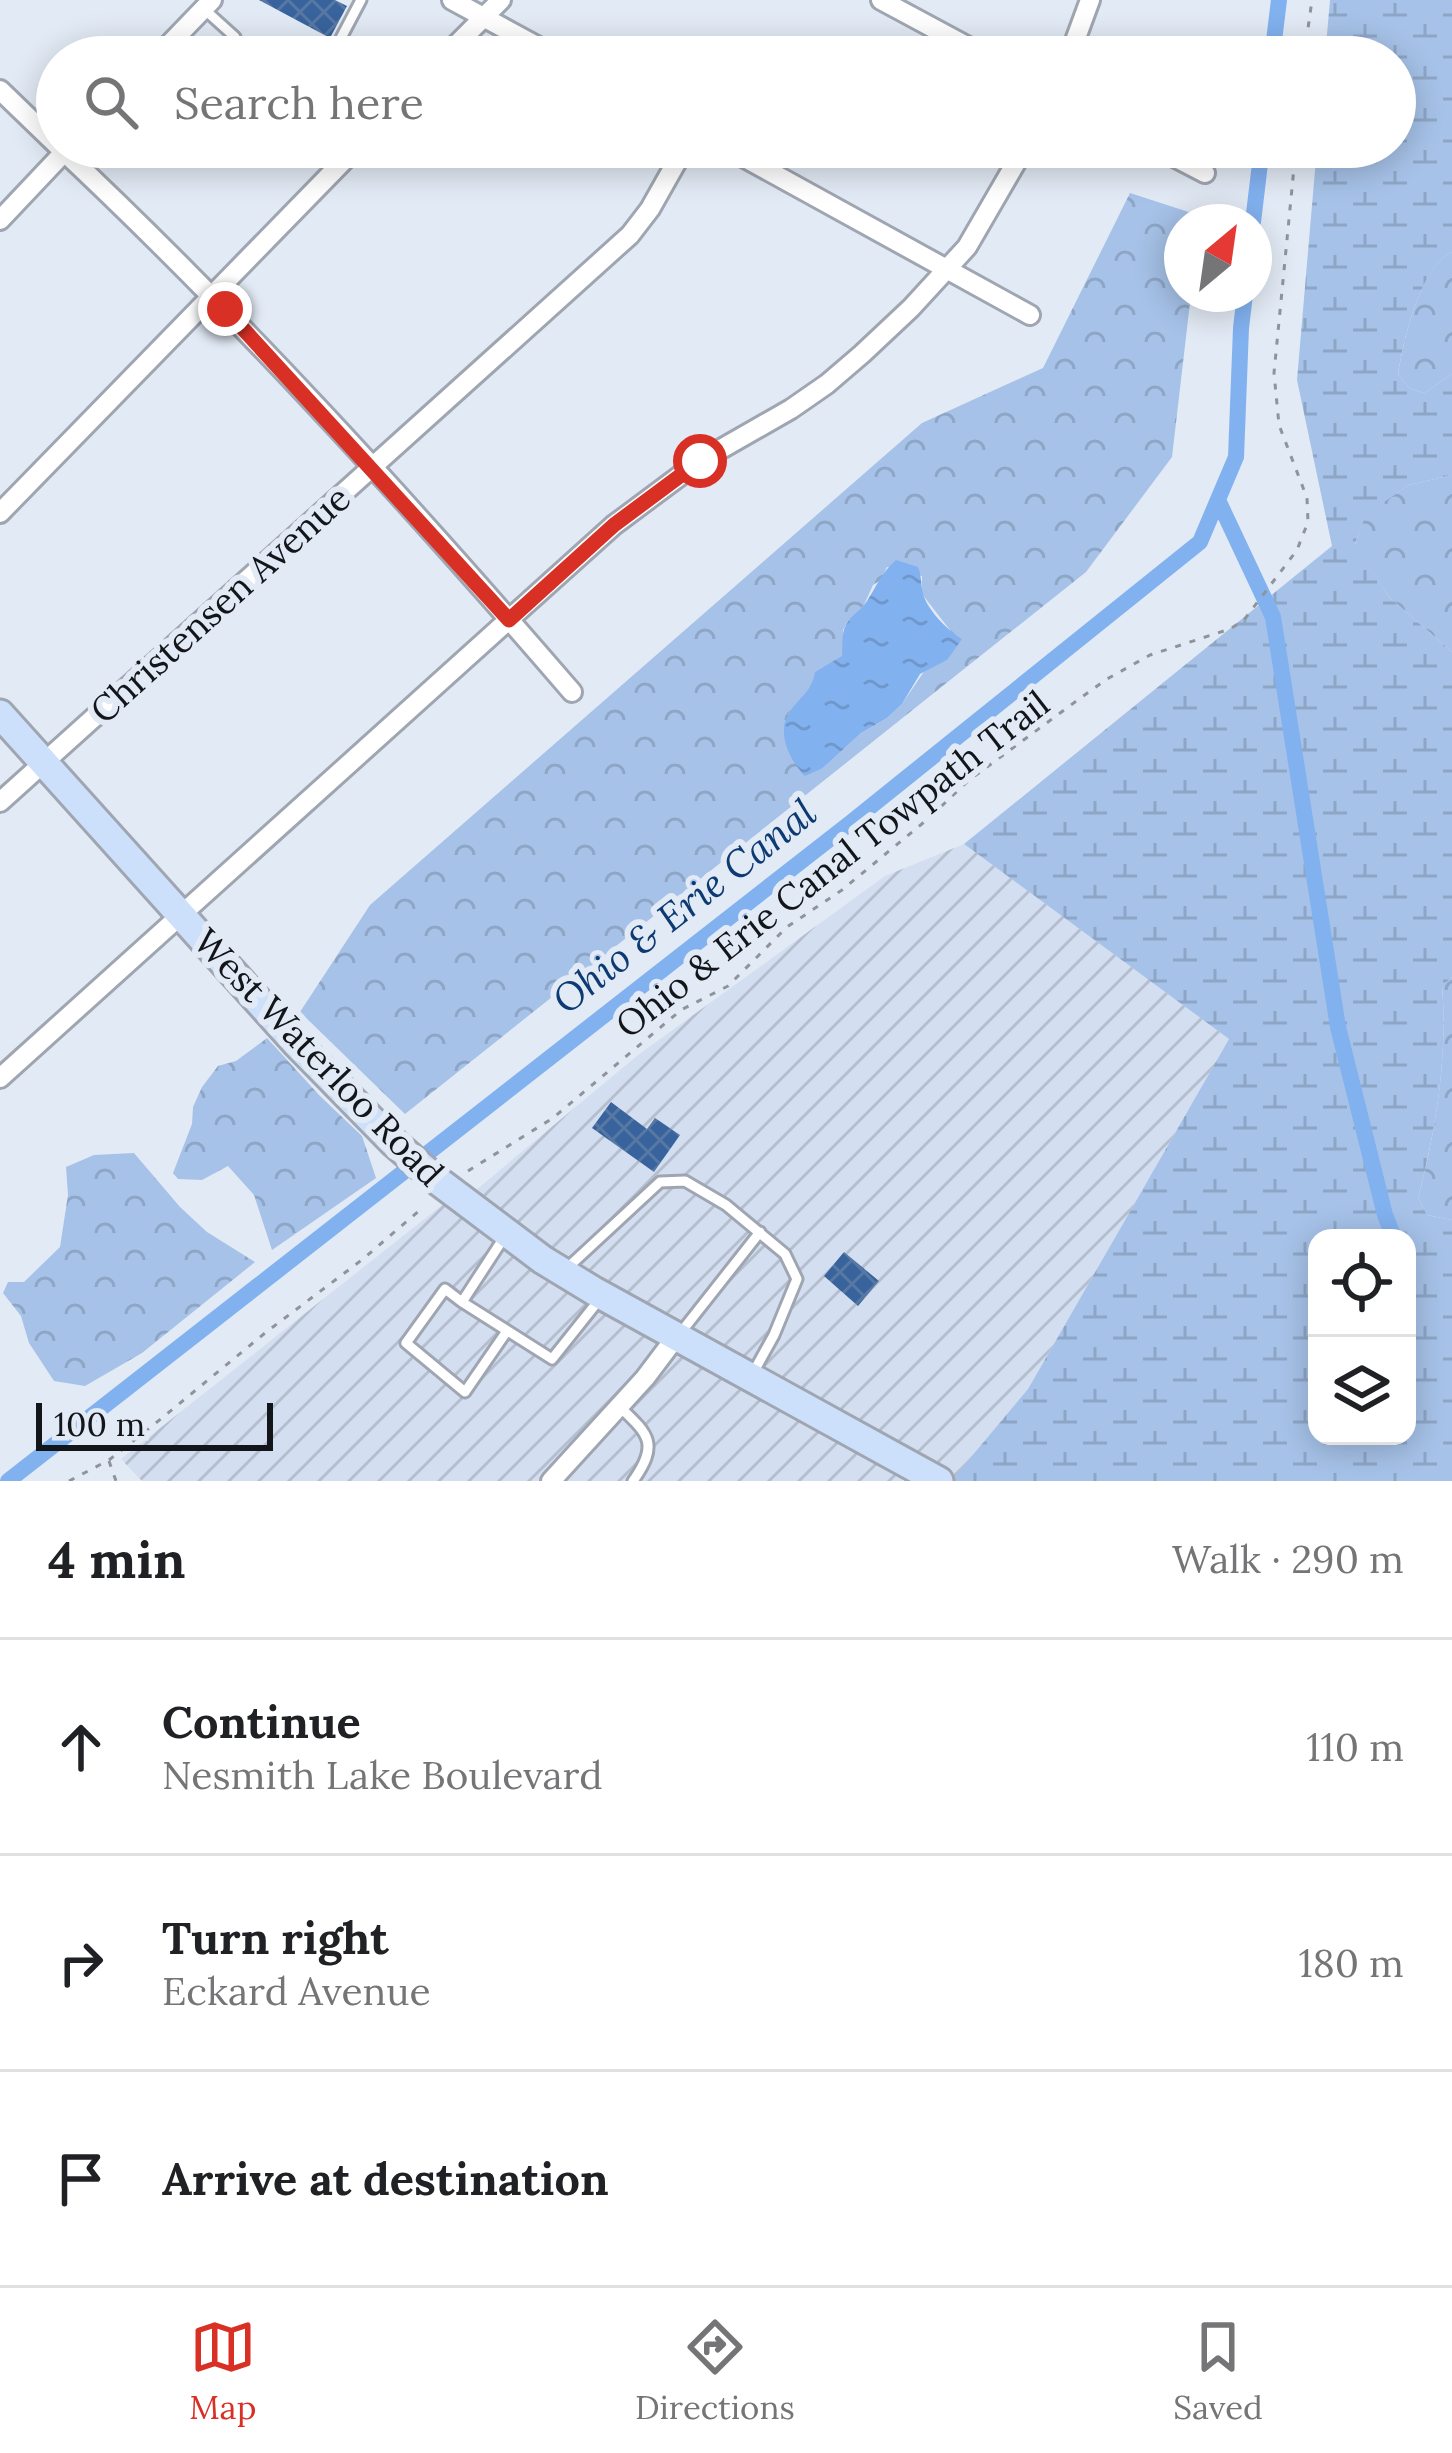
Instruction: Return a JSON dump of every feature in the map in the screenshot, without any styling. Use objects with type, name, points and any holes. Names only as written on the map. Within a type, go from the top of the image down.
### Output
[{"type":"main road","name":"West Waterloo Road","points":[[0,714],[296,1043],[438,1181],[602,1296],[751,1378],[907,1473],[939,1481]]},
{"type":"street","points":[[452,0],[518,36]]},
{"type":"street","points":[[466,36],[501,0]]},
{"type":"street","points":[[881,0],[948,36]]},
{"type":"street","points":[[1077,36],[1090,0]]},
{"type":"street","points":[[178,36],[208,4]]},
{"type":"street","points":[[0,90],[36,124]]},
{"type":"street","points":[[0,220],[45,168]]},
{"type":"street","points":[[82,168],[213,296],[572,692]]},
{"type":"street","points":[[0,513],[337,168]]},
{"type":"street","name":"Christensen Avenue","points":[[0,802],[630,235],[673,168]]},
{"type":"street","points":[[762,168],[1030,315]]},
{"type":"street","points":[[0,1078],[614,525],[700,461],[827,384],[948,270],[982,224],[1013,168]]},
{"type":"street","points":[[1195,168],[1205,173]]},
{"type":"street","points":[[551,1481],[676,1337]]},
{"type":"lane","points":[[342,36],[361,0]]},
{"type":"lane","points":[[208,4],[234,36]]},
{"type":"lane","points":[[563,1272],[660,1182],[685,1181],[726,1205],[785,1254],[796,1279],[751,1378]]},
{"type":"lane","points":[[676,1337],[760,1232]]},
{"type":"lane","points":[[463,1302],[507,1233]]},
{"type":"lane","points":[[507,1330],[465,1392],[406,1343],[445,1289],[551,1359],[602,1296]]},
{"type":"lane","points":[[619,1406],[646,1432],[644,1466],[634,1481]]},
{"type":"path","points":[[1307,36],[1312,0]]},
{"type":"path","name":"Ohio & Erie Canal Towpath Trail","points":[[468,1171],[553,1118],[670,1018],[728,986],[787,927],[842,890],[968,781],[1091,690],[1150,656],[1230,629],[1247,616],[1297,550],[1308,522],[1307,498],[1279,425],[1274,373],[1294,168]]},
{"type":"path","points":[[69,1481],[109,1460],[420,1210]]},
{"type":"path","points":[[109,1460],[116,1481]]},
{"type":"shaded area","points":[[964,844],[1229,1039],[1028,1389],[953,1481],[911,1466],[902,1481],[142,1481],[121,1459],[456,1194],[464,1200],[638,1055],[885,876]]},
{"type":"green space","points":[[1330,0],[1452,0],[1452,252],[1430,273],[1422,289],[1398,374],[1409,388],[1424,393],[1452,374],[1452,475],[1409,485],[1366,514],[1355,544],[1389,597],[1452,652],[1452,977],[1442,986],[1439,1093],[1418,1198],[1427,1215],[1452,1220],[1452,1481],[951,1481],[1028,1389],[1229,1039],[964,844],[1332,546],[1297,380],[1315,168],[1416,168],[1416,36],[1327,36]]},
{"type":"green space","points":[[1130,193],[1164,204],[1164,312],[1189,312],[1172,457],[1086,572],[405,1114],[300,1012],[370,905],[922,423],[1043,368]],"holes":[[[887,567],[922,576],[922,594],[953,634],[947,660],[925,670],[902,704],[823,768],[788,714],[809,690],[816,672],[843,656],[843,630]]]},
{"type":"green space","points":[[1452,252],[1452,374],[1424,393],[1409,388],[1398,374],[1422,289],[1440,260]]},
{"type":"green space","points":[[1452,475],[1452,652],[1389,597],[1355,545],[1365,514],[1409,485]]},
{"type":"green space","points":[[1452,977],[1452,1220],[1427,1215],[1418,1198],[1439,1093],[1442,985]]},
{"type":"green space","points":[[267,1038],[362,1136],[376,1178],[272,1250],[254,1195],[228,1166],[202,1180],[178,1179],[173,1173],[202,1087],[218,1066],[236,1061]]},
{"type":"green space","points":[[134,1153],[207,1232],[255,1262],[142,1353],[85,1386],[54,1381],[29,1343],[21,1316],[3,1293],[8,1282],[24,1282],[60,1247],[68,1195],[66,1167],[94,1155]]},
{"type":"water","points":[[896,560],[918,567],[927,603],[962,639],[947,660],[920,674],[902,704],[887,718],[861,733],[823,768],[805,776],[786,746],[785,721],[815,672],[842,656],[846,625]]},
{"type":"building","points":[[259,0],[335,0],[347,6],[331,36]]},
{"type":"building","points":[[611,1102],[647,1129],[655,1118],[680,1135],[654,1172],[592,1128]]},
{"type":"building","points":[[844,1252],[879,1281],[858,1306],[824,1276]]},
{"type":"waterway","name":"Ohio & Erie Canal","points":[[1275,36],[1279,0]]},
{"type":"waterway","name":"Ohio & Erie Canal","points":[[1255,204],[1259,168]]},
{"type":"waterway","name":"Ohio & Erie Canal","points":[[8,1481],[849,824],[1200,542],[1236,457],[1243,312]]},
{"type":"waterway","points":[[1218,500],[1273,617],[1338,1027],[1390,1229]]},
{"type":"route","points":[[225,309],[509,620],[614,525],[700,461]]}]
